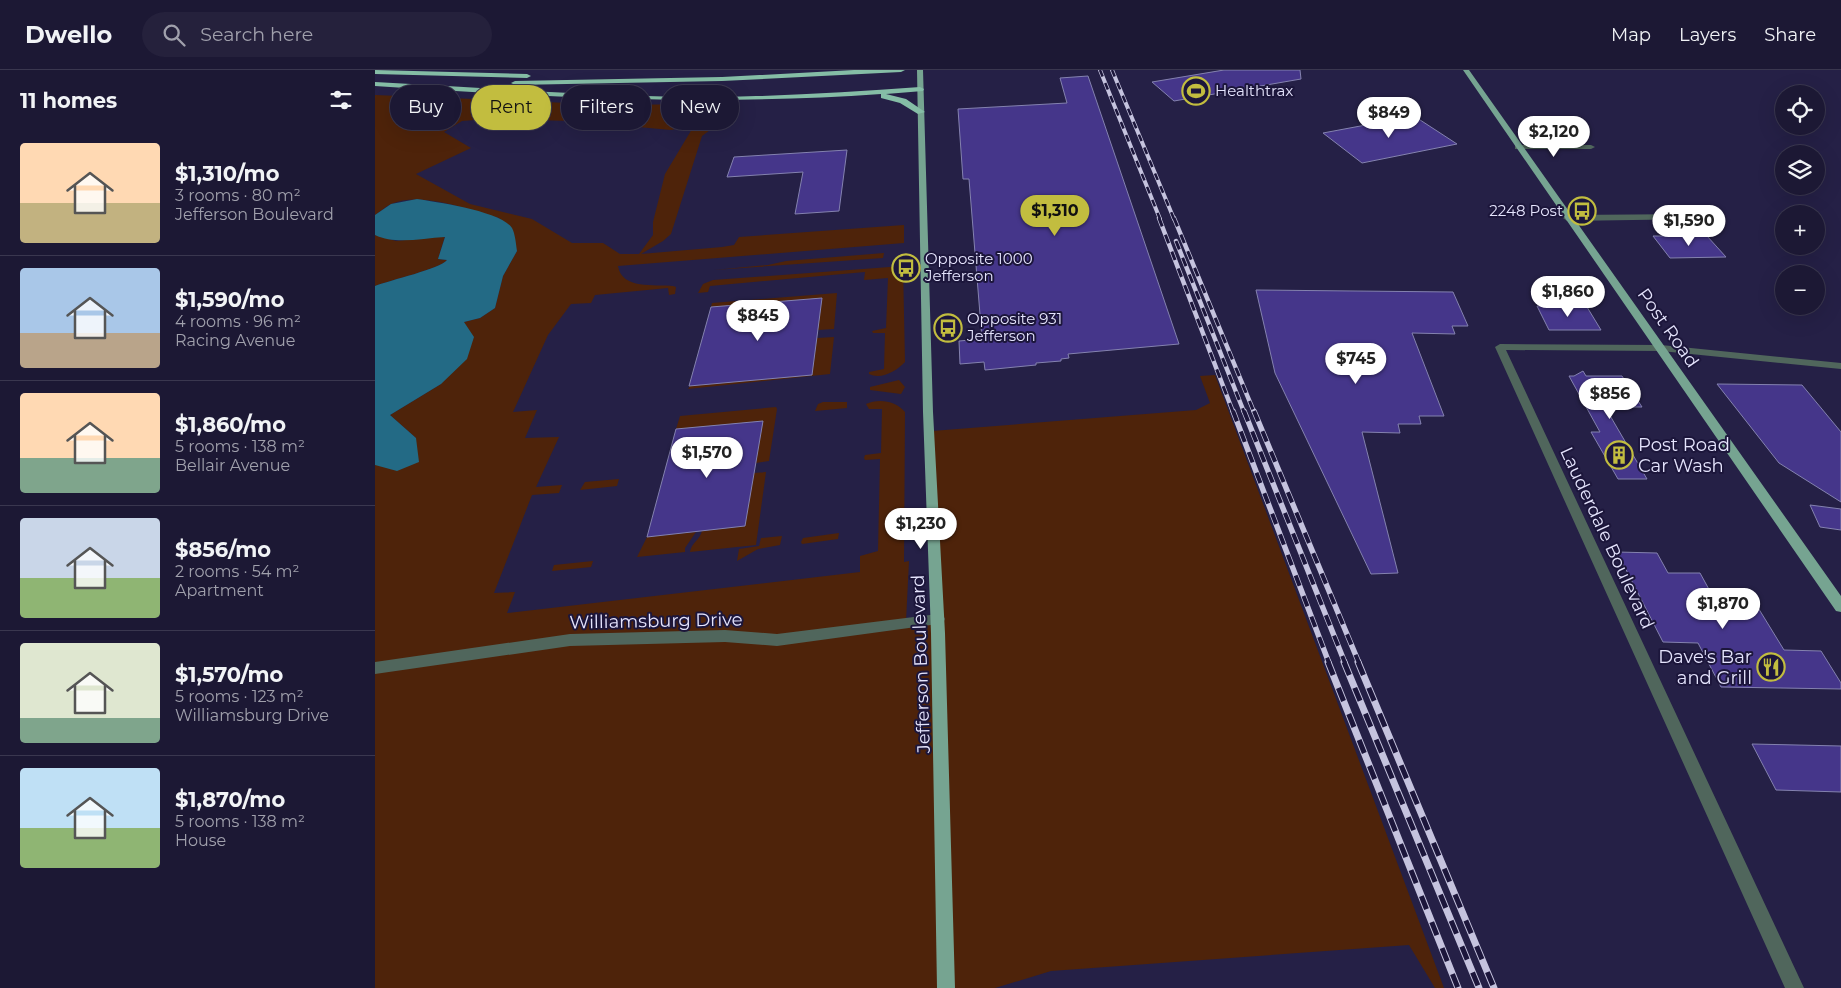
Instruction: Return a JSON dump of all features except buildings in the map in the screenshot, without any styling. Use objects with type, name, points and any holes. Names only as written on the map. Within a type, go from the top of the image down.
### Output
[{"type":"highway","points":[[375,72],[539,76],[795,70]]},
{"type":"highway","points":[[375,83],[673,81],[901,70]]},
{"type":"highway","points":[[375,83],[557,95],[684,99],[780,98],[920,89]]},
{"type":"highway","points":[[863,93],[898,99],[921,112]]},
{"type":"main road","name":"Jefferson Boulevard","points":[[920,70],[928,412],[938,619],[946,988]]},
{"type":"main road","name":"Post Road","points":[[1466,70],[1567,218],[1661,348],[1841,607]]},
{"type":"street","points":[[1518,147],[1591,147]]},
{"type":"street","points":[[1567,218],[1697,217]]},
{"type":"street","name":"Lauderdale Boulevard","points":[[1661,348],[1500,347],[1591,550],[1795,988]]},
{"type":"street","points":[[1661,348],[1841,366]]},
{"type":"street","name":"Williamsburg Drive","points":[[375,668],[570,640],[716,636],[777,640],[938,619]]},
{"type":"shaded area","points":[[375,95],[390,96],[390,130],[447,130],[444,132],[471,148],[416,174],[470,204],[532,219],[572,243],[603,243],[620,254],[639,254],[653,235],[653,222],[665,174],[691,130],[710,130],[702,136],[671,234],[641,254],[734,245],[739,237],[904,225],[904,243],[618,266],[621,274],[632,282],[673,286],[676,287],[675,294],[669,295],[668,288],[595,295],[591,303],[571,304],[548,335],[513,412],[537,410],[525,438],[559,437],[536,487],[562,485],[559,493],[532,495],[494,593],[515,592],[507,613],[860,572],[860,556],[878,551],[880,459],[865,460],[864,458],[865,455],[881,453],[882,409],[869,409],[866,404],[882,401],[892,403],[901,408],[905,412],[904,562],[909,561],[906,621],[936,620],[943,988],[375,988],[375,465],[416,438],[390,415],[441,384],[464,322],[480,318],[495,308],[503,276],[517,251],[499,218],[445,203],[430,201],[403,201],[389,205],[375,215]]},
{"type":"shaded area","points":[[461,99],[471,99],[471,120],[461,122]]},
{"type":"shaded area","points":[[551,102],[561,103],[561,121],[551,120]]},
{"type":"shaded area","points":[[661,104],[661,129],[651,128],[651,105]]},
{"type":"shaded area","points":[[375,235],[396,241],[445,236],[438,259],[447,260],[425,271],[375,286]]},
{"type":"shaded area","points":[[884,253],[883,258],[714,270],[768,265],[786,261]]},
{"type":"shaded area","points":[[903,266],[905,362],[898,369],[879,376],[869,374],[869,372],[884,369],[885,333],[873,333],[872,331],[886,328],[888,278],[864,280],[865,272],[710,286],[708,292],[698,293],[703,284],[713,280]]},
{"type":"shaded area","points":[[837,293],[834,329],[818,330],[822,298],[711,307],[712,303]]},
{"type":"shaded area","points":[[834,337],[830,374],[688,389],[690,386],[812,375],[817,338]]},
{"type":"shaded area","points":[[1215,375],[1444,988],[1435,988],[1409,945],[1051,971],[995,988],[949,988],[932,431],[1196,410],[1210,403],[1200,376]]},
{"type":"shaded area","points":[[899,380],[905,387],[901,394],[870,390],[870,387]]},
{"type":"shaded area","points":[[823,402],[847,402],[847,408],[815,411],[818,404]]},
{"type":"shaded area","points":[[776,407],[769,461],[756,463],[763,421],[676,429],[680,416]]},
{"type":"shaded area","points":[[766,472],[756,545],[690,552],[702,531],[745,526],[754,473]]},
{"type":"shaded area","points":[[619,479],[617,486],[580,490],[585,482]]},
{"type":"shaded area","points":[[696,532],[685,548],[685,552],[637,557],[647,537]]},
{"type":"shaded area","points":[[839,533],[838,539],[802,544],[801,542],[803,538]]},
{"type":"shaded area","points":[[782,536],[780,545],[758,549],[737,561],[739,549],[759,546],[761,538]]},
{"type":"shaded area","points":[[593,561],[591,567],[552,571],[554,565]]},
{"type":"water","points":[[417,199],[467,208],[506,222],[513,230],[517,251],[503,276],[495,308],[480,318],[464,322],[474,337],[467,359],[441,384],[390,415],[416,438],[419,462],[397,471],[375,465],[375,286],[425,271],[447,260],[438,259],[445,237],[409,240],[383,238],[375,235],[375,215],[391,204]]},
{"type":"railway","points":[[1100,70],[1160,219]]},
{"type":"railway","points":[[1112,70],[1174,219]]},
{"type":"railway","points":[[1159,218],[1233,412]]},
{"type":"railway","points":[[1174,218],[1254,412]]},
{"type":"railway","points":[[1176,241],[1244,412]]},
{"type":"railway","points":[[1233,411],[1329,663]]},
{"type":"railway","points":[[1244,411],[1345,663]]},
{"type":"railway","points":[[1254,411],[1359,663]]},
{"type":"railway","points":[[1328,662],[1458,988]]},
{"type":"railway","points":[[1344,662],[1479,988]]},
{"type":"railway","points":[[1358,662],[1494,988]]},
{"type":"place","name":"Healthtrax","points":[[1196,91]]},
{"type":"place","name":"2248 Post","points":[[1582,211]]},
{"type":"place","name":"Opposite 1000 Jefferson","points":[[906,268]]},
{"type":"place","name":"Opposite 931 Jefferson","points":[[948,328]]},
{"type":"place","name":"Post Road Car Wash","points":[[1619,455]]},
{"type":"place","name":"Dave's Bar and Grill","points":[[1771,667]]}]
